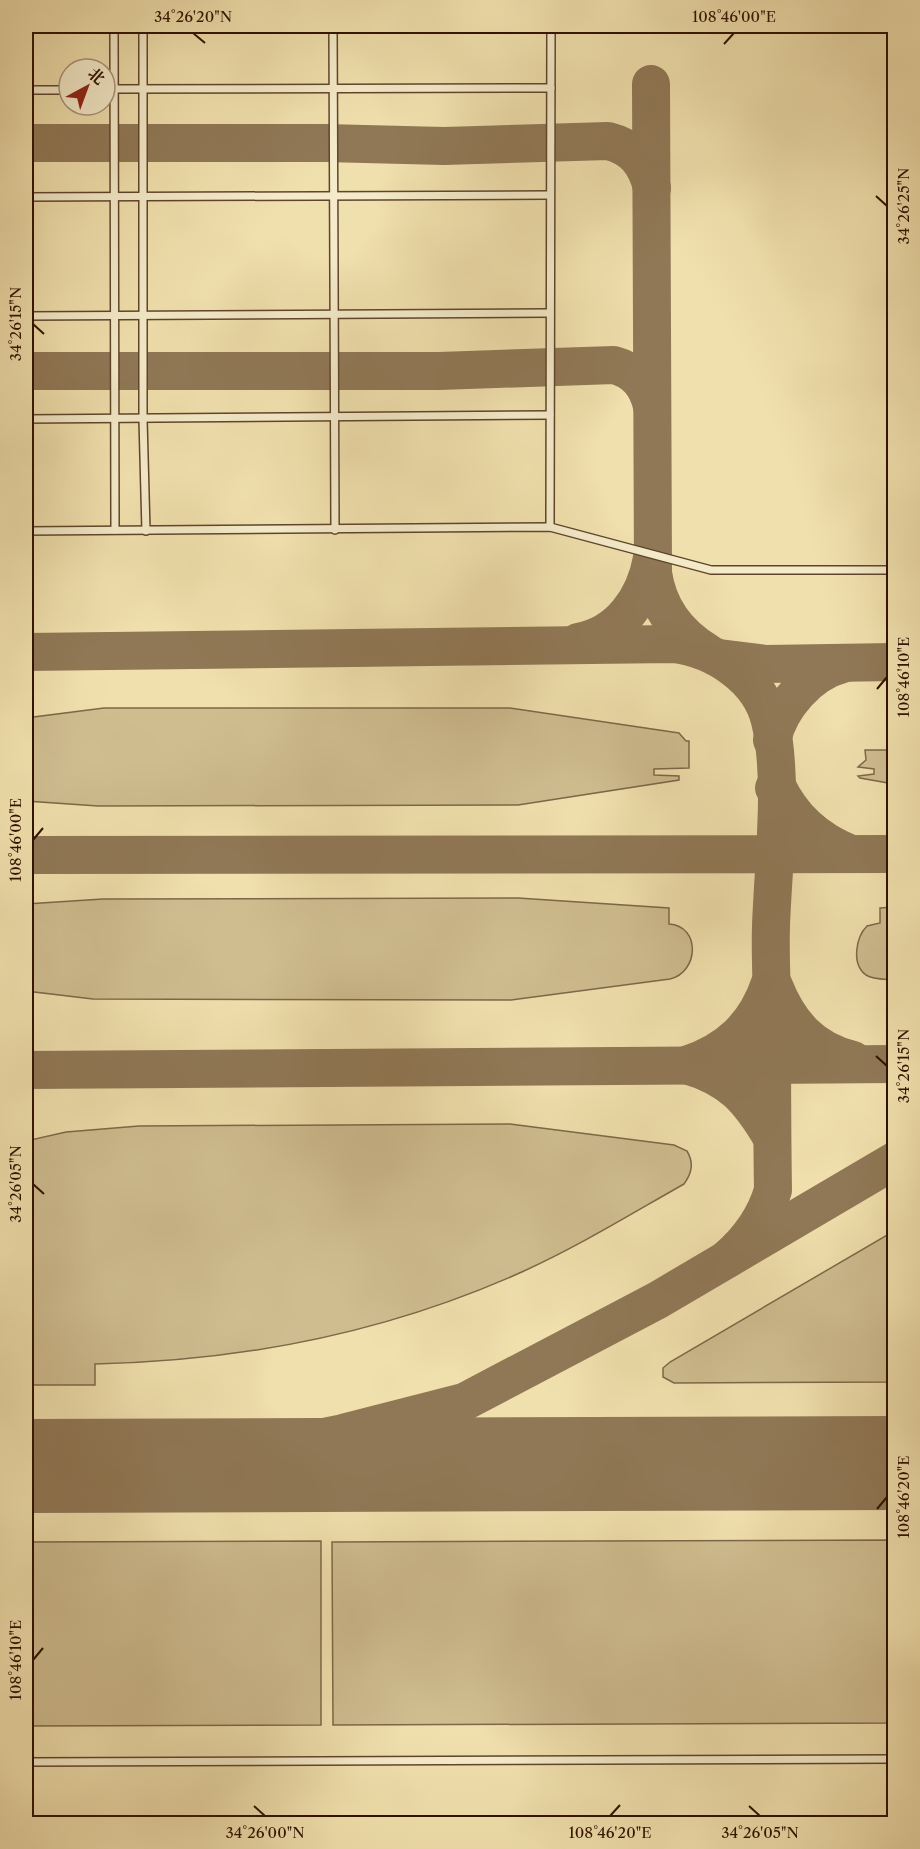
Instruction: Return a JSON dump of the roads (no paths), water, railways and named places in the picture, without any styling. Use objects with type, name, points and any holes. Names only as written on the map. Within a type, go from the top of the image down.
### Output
[{"type":"lane","points":[[112,57],[114,26]]},
{"type":"lane","points":[[143,26],[141,89],[146,531]]},
{"type":"lane","points":[[333,26],[335,530]]},
{"type":"lane","points":[[550,26],[550,527]]},
{"type":"lane","points":[[117,89],[550,88]]},
{"type":"lane","points":[[26,90],[57,90]]},
{"type":"lane","points":[[110,117],[116,316],[115,530]]},
{"type":"lane","points":[[26,197],[549,195]]},
{"type":"lane","points":[[26,316],[550,313]]},
{"type":"lane","points":[[26,419],[550,415]]},
{"type":"lane","points":[[26,531],[550,527],[711,570],[894,570]]},
{"type":"lane","points":[[26,1762],[894,1759]]}]
